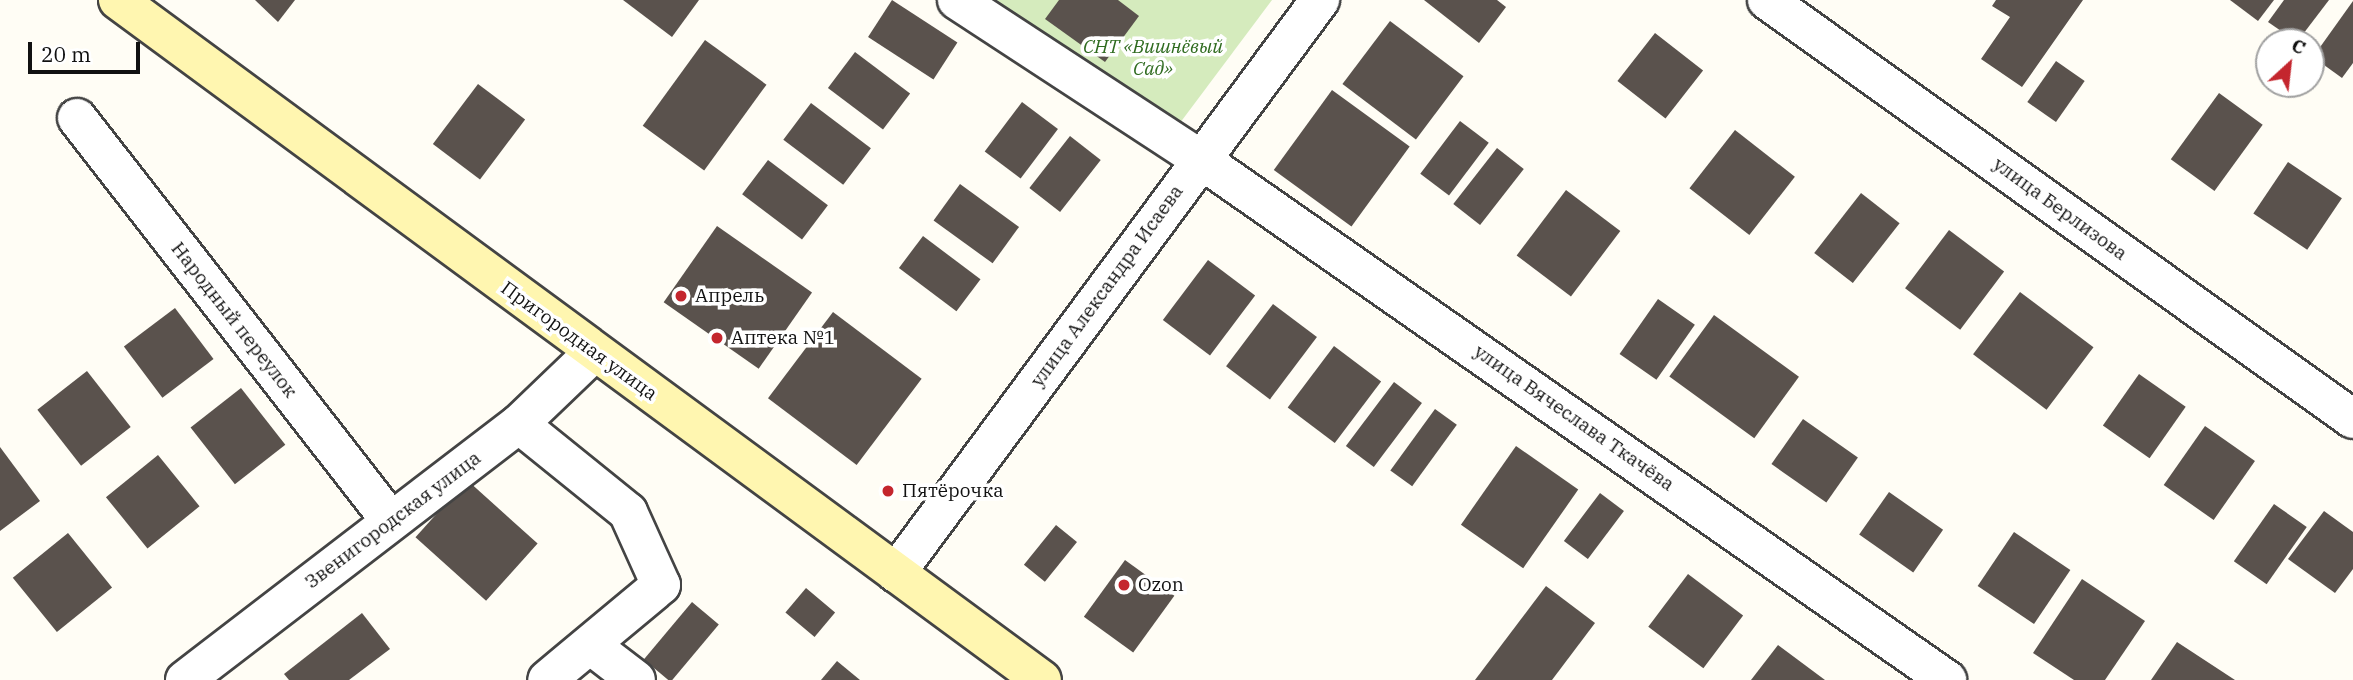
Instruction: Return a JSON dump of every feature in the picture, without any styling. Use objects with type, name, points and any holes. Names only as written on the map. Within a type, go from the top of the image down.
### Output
[{"type":"street","name":"Пригородная улица","points":[[118,0],[1042,680]]},
{"type":"street","name":"улица Вячеслава Ткачёва","points":[[957,0],[1200,159],[1947,680]]},
{"type":"street","name":"улица Берлизова","points":[[1767,0],[2353,419]]},
{"type":"street","name":"улица Александра Исаева","points":[[896,573],[1318,1]]},
{"type":"street","name":"Народный переулок","points":[[78,118],[391,522]]},
{"type":"street","name":"Звенигородская улица","points":[[185,680],[519,424],[594,352]]},
{"type":"street","points":[[519,424],[628,512],[661,585],[593,646],[547,680]]},
{"type":"street","points":[[593,646],[636,680]]},
{"type":"green space","name":"СНТ «Вишнёвый Cад»","points":[[957,0],[1272,0],[1168,139]]},
{"type":"building","points":[[255,0],[295,0],[278,22]]},
{"type":"building","points":[[623,0],[699,0],[672,37]]},
{"type":"building","points":[[892,0],[957,42],[933,79],[868,37]]},
{"type":"building","points":[[1059,0],[1118,0],[1139,16],[1105,62],[1045,19]]},
{"type":"building","points":[[1424,0],[1497,0],[1506,7],[1479,43]]},
{"type":"building","points":[[1996,0],[2083,0],[2022,87],[1981,59],[2010,17],[1992,6]]},
{"type":"building","points":[[2230,0],[2274,0],[2258,21]]},
{"type":"building","points":[[2284,0],[2329,0],[2308,28],[2277,28],[2268,22]]},
{"type":"building","points":[[2353,1],[2353,63],[2342,78],[2325,66],[2325,40]]},
{"type":"building","points":[[1390,21],[1463,76],[1416,139],[1342,84]]},
{"type":"building","points":[[1655,33],[1703,71],[1666,119],[1617,81]]},
{"type":"building","points":[[705,40],[766,85],[704,170],[643,126]]},
{"type":"building","points":[[855,52],[910,94],[883,129],[828,88]]},
{"type":"building","points":[[2056,61],[2085,81],[2056,122],[2027,102]]},
{"type":"building","points":[[478,84],[525,120],[480,179],[433,144]]},
{"type":"building","points":[[1332,90],[1410,146],[1351,227],[1274,170]]},
{"type":"building","points":[[2219,93],[2263,125],[2214,191],[2171,159]]},
{"type":"building","points":[[1022,102],[1058,129],[1021,179],[985,152]]},
{"type":"building","points":[[811,103],[871,148],[843,185],[783,140]]},
{"type":"building","points":[[1460,121],[1489,143],[1449,195],[1420,174]]},
{"type":"building","points":[[1735,130],[1795,177],[1749,235],[1689,188]]},
{"type":"building","points":[[1070,136],[1101,160],[1060,212],[1029,188]]},
{"type":"building","points":[[1497,148],[1524,169],[1480,225],[1453,204]]},
{"type":"building","points":[[768,160],[828,205],[802,239],[742,194]]},
{"type":"building","points":[[2288,162],[2342,198],[2307,250],[2253,213]]},
{"type":"building","points":[[960,184],[1019,227],[993,263],[934,220]]},
{"type":"building","points":[[1566,190],[1620,231],[1571,296],[1517,255]]},
{"type":"building","points":[[1861,193],[1900,223],[1853,283],[1814,253]]},
{"type":"building","points":[[717,226],[812,293],[759,369],[664,302]]},
{"type":"building","points":[[1949,230],[2004,272],[1960,330],[1905,288]]},
{"type":"building","points":[[923,236],[981,279],[956,311],[899,268]]},
{"type":"building","points":[[1208,260],[1255,296],[1210,355],[1163,320]]},
{"type":"building","points":[[2020,292],[2093,347],[2047,410],[1973,354]]},
{"type":"building","points":[[1658,299],[1695,325],[1656,380],[1620,354]]},
{"type":"building","points":[[1273,304],[1317,337],[1270,399],[1226,366]]},
{"type":"building","points":[[175,308],[214,359],[162,398],[124,347]]},
{"type":"building","points":[[833,312],[922,379],[857,465],[768,398]]},
{"type":"building","points":[[1714,315],[1799,377],[1754,438],[1669,376]]},
{"type":"building","points":[[1334,346],[1381,382],[1335,443],[1288,407]]},
{"type":"building","points":[[87,371],[131,427],[81,466],[37,410]]},
{"type":"building","points":[[2139,374],[2186,407],[2150,458],[2103,426]]},
{"type":"building","points":[[1394,382],[1422,403],[1374,467],[1346,446]]},
{"type":"building","points":[[241,388],[285,445],[235,484],[191,427]]},
{"type":"building","points":[[1435,409],[1457,425],[1412,486],[1390,470]]},
{"type":"building","points":[[1803,419],[1858,457],[1826,502],[1771,464]]},
{"type":"building","points":[[2205,426],[2255,461],[2214,520],[2164,485]]},
{"type":"building","points":[[1516,446],[1578,490],[1523,568],[1461,525]]},
{"type":"building","points":[[0,447],[40,501],[0,531]]},
{"type":"building","points":[[158,455],[200,506],[147,548],[106,497]]},
{"type":"building","points":[[467,480],[538,544],[486,601],[415,537]]},
{"type":"building","points":[[1889,492],[1943,530],[1913,572],[1859,535]]},
{"type":"building","points":[[1600,493],[1624,511],[1588,559],[1564,541]]},
{"type":"building","points":[[2274,504],[2307,527],[2267,584],[2234,561]]},
{"type":"building","points":[[2324,511],[2353,532],[2353,569],[2335,593],[2288,559]]},
{"type":"building","points":[[1056,525],[1077,542],[1045,582],[1024,565]]},
{"type":"building","points":[[2014,532],[2070,570],[2034,624],[1978,586]]},
{"type":"building","points":[[68,533],[112,587],[57,632],[13,578]]},
{"type":"building","points":[[1125,560],[1174,596],[1133,652],[1084,617]]},
{"type":"building","points":[[1688,574],[1743,616],[1703,668],[1648,627]]},
{"type":"building","points":[[2082,579],[2145,621],[2105,680],[2074,680],[2033,653]]},
{"type":"building","points":[[1546,586],[1595,623],[1552,680],[1475,680]]},
{"type":"building","points":[[806,588],[835,612],[815,637],[785,613]]},
{"type":"building","points":[[692,602],[719,624],[672,680],[668,680],[644,659]]},
{"type":"building","points":[[362,613],[390,649],[349,680],[289,680],[284,674]]},
{"type":"building","points":[[2177,642],[2235,680],[2151,680]]},
{"type":"building","points":[[1778,645],[1825,680],[1751,680]]},
{"type":"building","points":[[837,661],[860,680],[821,680]]},
{"type":"place","name":"Апрель","points":[[681,296]]},
{"type":"place","name":"Аптека №1","points":[[717,338]]},
{"type":"place","name":"Пятёрочка","points":[[888,491]]},
{"type":"place","name":"Ozon","points":[[1124,585]]}]
